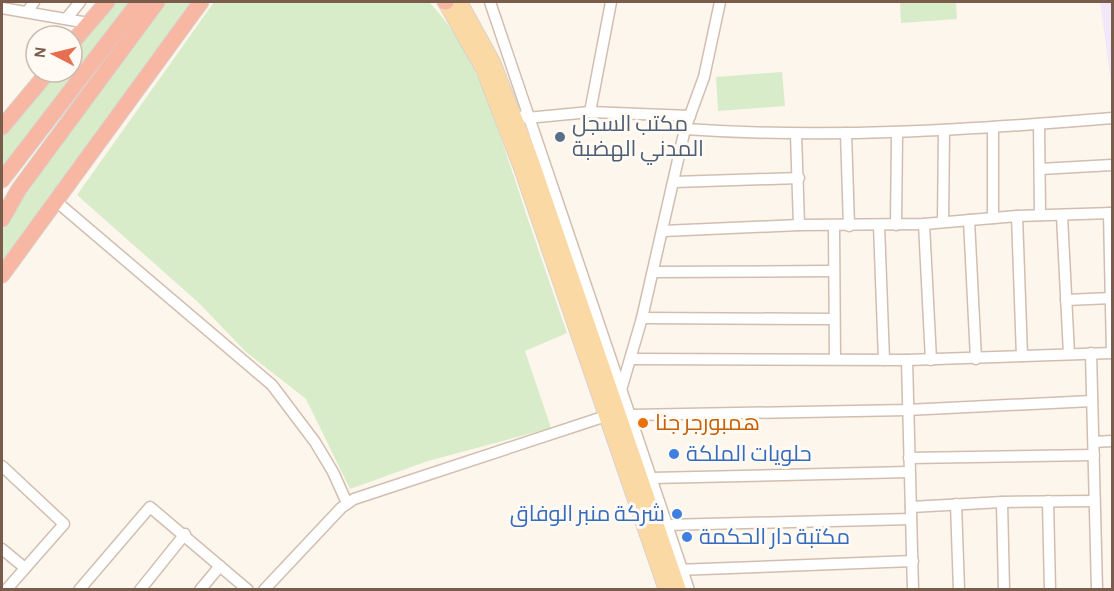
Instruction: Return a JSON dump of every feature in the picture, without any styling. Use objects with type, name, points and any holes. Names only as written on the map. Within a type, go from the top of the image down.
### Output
[{"type":"highway","points":[[84,28],[107,2]]},
{"type":"highway","points":[[2,180],[139,2]]},
{"type":"highway","points":[[2,275],[201,2]]},
{"type":"highway","points":[[2,219],[19,189],[156,3]]},
{"type":"highway","points":[[2,127],[38,84]]},
{"type":"main road","points":[[449,2],[493,62],[512,110],[527,165],[606,416],[666,590]]},
{"type":"main road","points":[[449,2],[527,165],[617,392],[677,569],[679,590]]},
{"type":"street","points":[[27,12],[34,2]]},
{"type":"street","points":[[66,19],[80,2]]},
{"type":"street","points":[[490,2],[617,392],[631,415],[652,478],[677,569],[689,590]]},
{"type":"street","points":[[590,112],[611,2]]},
{"type":"street","points":[[617,392],[632,359],[685,129],[704,77],[720,2]]},
{"type":"street","points":[[2,8],[88,23]]},
{"type":"street","points":[[512,110],[527,118],[590,112],[690,116]]},
{"type":"street","points":[[685,129],[796,134],[897,134],[1113,118]]},
{"type":"street","points":[[1039,124],[1040,216]]},
{"type":"street","points":[[993,127],[993,219]]},
{"type":"street","points":[[943,222],[944,130]]},
{"type":"street","points":[[796,134],[799,225]]},
{"type":"street","points":[[846,134],[849,226]]},
{"type":"street","points":[[896,225],[897,134]]},
{"type":"street","points":[[1040,170],[1113,165]]},
{"type":"street","points":[[674,182],[799,178]]},
{"type":"street","points":[[57,202],[272,385],[315,442],[333,472],[347,503]]},
{"type":"street","points":[[632,359],[931,360],[1112,353],[1111,213],[1017,216],[924,224],[799,225],[663,231]]},
{"type":"street","points":[[1017,216],[1022,356]]},
{"type":"street","points":[[1062,216],[1069,354]]},
{"type":"street","points":[[969,220],[976,359]]},
{"type":"street","points":[[924,224],[931,360]]},
{"type":"street","points":[[879,225],[884,360]]},
{"type":"street","points":[[834,226],[835,359]]},
{"type":"street","points":[[653,272],[833,272]]},
{"type":"street","points":[[1066,300],[1112,298]]},
{"type":"street","points":[[642,318],[834,320]]},
{"type":"street","points":[[1090,353],[1097,590]]},
{"type":"street","points":[[907,360],[913,590]]},
{"type":"street","points":[[631,415],[907,410],[1092,401]]},
{"type":"street","points":[[264,590],[347,503],[606,416]]},
{"type":"street","points":[[1094,442],[1113,441]]},
{"type":"street","points":[[909,458],[1094,455]]},
{"type":"street","points":[[2,466],[64,523],[6,590]]},
{"type":"street","points":[[652,478],[909,472]]},
{"type":"street","points":[[1048,501],[1050,590]]},
{"type":"street","points":[[911,507],[1002,502],[1094,501]]},
{"type":"street","points":[[1002,502],[1004,590]]},
{"type":"street","points":[[956,504],[959,590]]},
{"type":"street","points":[[79,590],[150,507],[185,534],[248,590]]},
{"type":"street","points":[[666,525],[911,519]]},
{"type":"street","points":[[140,590],[185,534]]},
{"type":"street","points":[[2,549],[25,568]]},
{"type":"street","points":[[677,569],[913,561]]},
{"type":"street","points":[[200,590],[220,566]]},
{"type":"shaded area","points":[[1100,2],[1112,2],[1112,91]]},
{"type":"green space","points":[[115,2],[131,2],[84,64],[84,38]]},
{"type":"green space","points":[[166,2],[193,2],[2,268],[2,231],[26,186]]},
{"type":"green space","points":[[214,2],[429,2],[445,21],[471,62],[490,107],[567,333],[525,351],[551,428],[428,461],[350,489],[306,399],[246,352],[199,303],[77,195]]},
{"type":"green space","points":[[900,2],[956,2],[957,19],[901,23]]},
{"type":"green space","points":[[782,72],[785,106],[718,111],[716,77]]},
{"type":"green space","points":[[45,84],[69,84],[2,173],[2,137]]},
{"type":"place","name":"مكتب السجل المدني الهضبة","points":[[560,137]]},
{"type":"place","name":"همبورجر جنا","points":[[643,423]]},
{"type":"place","name":"حلويات الملكة","points":[[674,454]]},
{"type":"place","name":"شركة منبر الوفاق","points":[[677,514]]},
{"type":"place","name":"مكتبة دار الحكمة","points":[[687,537]]}]
